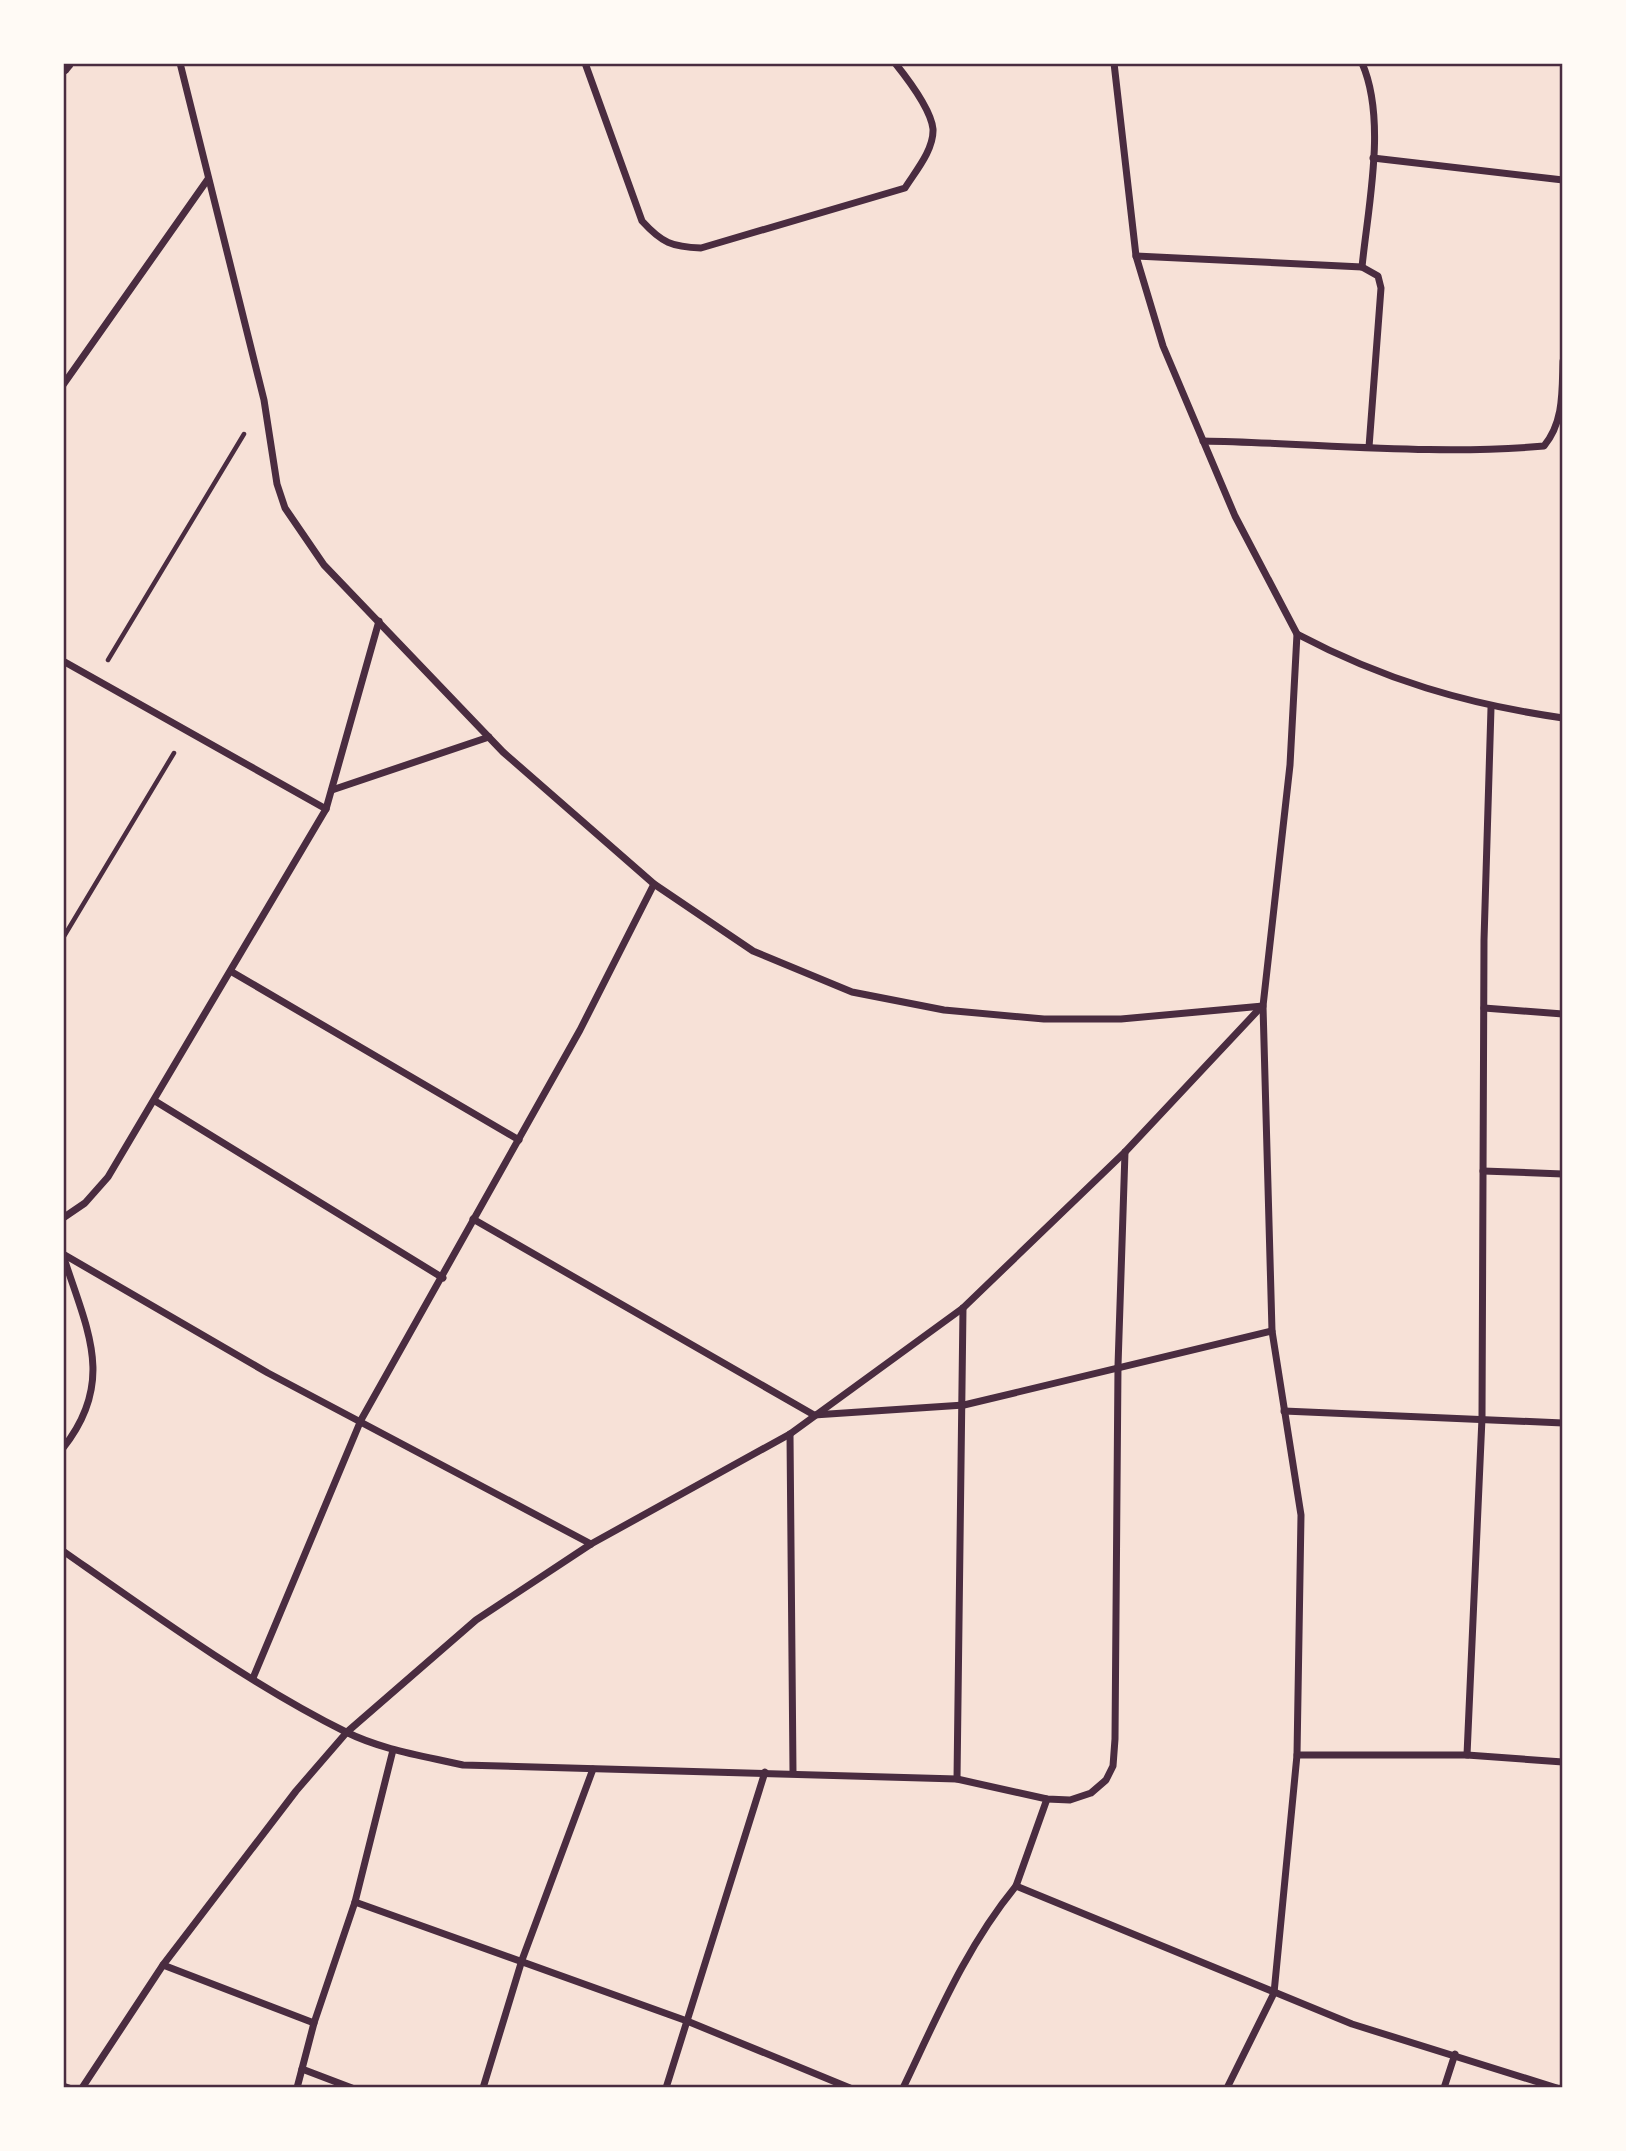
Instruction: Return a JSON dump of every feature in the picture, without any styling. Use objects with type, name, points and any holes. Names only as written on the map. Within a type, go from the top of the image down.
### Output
[{"type":"main road","points":[[63,68],[67,63]]},
{"type":"street","points":[[180,63],[264,400],[276,484],[285,508],[324,565],[489,737],[654,884],[753,951],[865,995],[944,1010],[1044,1019],[1121,1019],[1263,1006]]},
{"type":"street","points":[[586,63],[642,221],[657,239],[679,247],[701,248],[905,188],[924,159],[933,129],[915,88],[895,63]]},
{"type":"street","points":[[1114,63],[1136,256],[1163,346],[1236,516],[1297,634],[1290,765],[1263,1006],[1272,1331],[1301,1515],[1297,1755],[1274,1993],[1227,2088]]},
{"type":"street","points":[[1362,63],[1374,100],[1373,158],[1362,267]]},
{"type":"street","points":[[1373,158],[1563,180]]},
{"type":"street","points":[[63,385],[208,179]]},
{"type":"street","points":[[1136,256],[1362,267],[1381,281],[1369,447]]},
{"type":"street","points":[[1203,441],[1369,447],[1507,449],[1544,446],[1553,435],[1562,402],[1563,361]]},
{"type":"street","points":[[63,1218],[86,1203],[108,1177],[232,972],[326,809],[379,621]]},
{"type":"street","points":[[1297,634],[1339,656],[1393,678],[1491,708],[1563,718]]},
{"type":"street","points":[[63,661],[98,678],[326,809]]},
{"type":"street","points":[[1467,1755],[1482,1418],[1484,1008],[1491,708]]},
{"type":"street","points":[[332,790],[489,737]]},
{"type":"street","points":[[253,1678],[361,1420],[519,1140],[654,884]]},
{"type":"street","points":[[232,972],[519,1140]]},
{"type":"street","points":[[82,2088],[163,1965],[296,1791],[346,1732],[476,1620],[591,1544],[790,1434],[963,1308],[1125,1152],[1263,1006]]},
{"type":"street","points":[[1484,1008],[1563,1014]]},
{"type":"street","points":[[155,1101],[443,1278]]},
{"type":"street","points":[[63,1551],[253,1678],[346,1732],[393,1749],[463,1765],[793,1772],[957,1779],[1048,1800],[1070,1800],[1091,1793],[1106,1780],[1112,1766],[1118,1366],[1125,1152]]},
{"type":"street","points":[[1483,1171],[1563,1174]]},
{"type":"street","points":[[473,1219],[814,1415],[964,1405],[1272,1331]]},
{"type":"street","points":[[63,1254],[268,1373],[591,1544]]},
{"type":"street","points":[[63,1254],[94,1354],[90,1404],[80,1427],[63,1448]]},
{"type":"street","points":[[957,1779],[964,1405],[963,1308]]},
{"type":"street","points":[[1284,1411],[1563,1423]]},
{"type":"street","points":[[790,1434],[793,1772]]},
{"type":"street","points":[[297,2088],[314,2023],[355,1902],[393,1749]]},
{"type":"street","points":[[1297,1755],[1467,1755],[1563,1762]]},
{"type":"street","points":[[483,2088],[522,1960],[593,1769]]},
{"type":"street","points":[[666,2088],[765,1772]]},
{"type":"street","points":[[904,2088],[962,1964],[986,1923],[1016,1886],[1048,1800]]},
{"type":"street","points":[[1016,1886],[1352,2024],[1557,2088]]},
{"type":"street","points":[[355,1902],[687,2021],[850,2088]]},
{"type":"street","points":[[163,1965],[314,2023]]},
{"type":"street","points":[[1444,2088],[1455,2054]]},
{"type":"street","points":[[302,2069],[352,2088]]},
{"type":"street","points":[[63,2085],[69,2088]]},
{"type":"path","points":[[98,678],[264,400]]},
{"type":"path","points":[[63,938],[187,731]]}]
